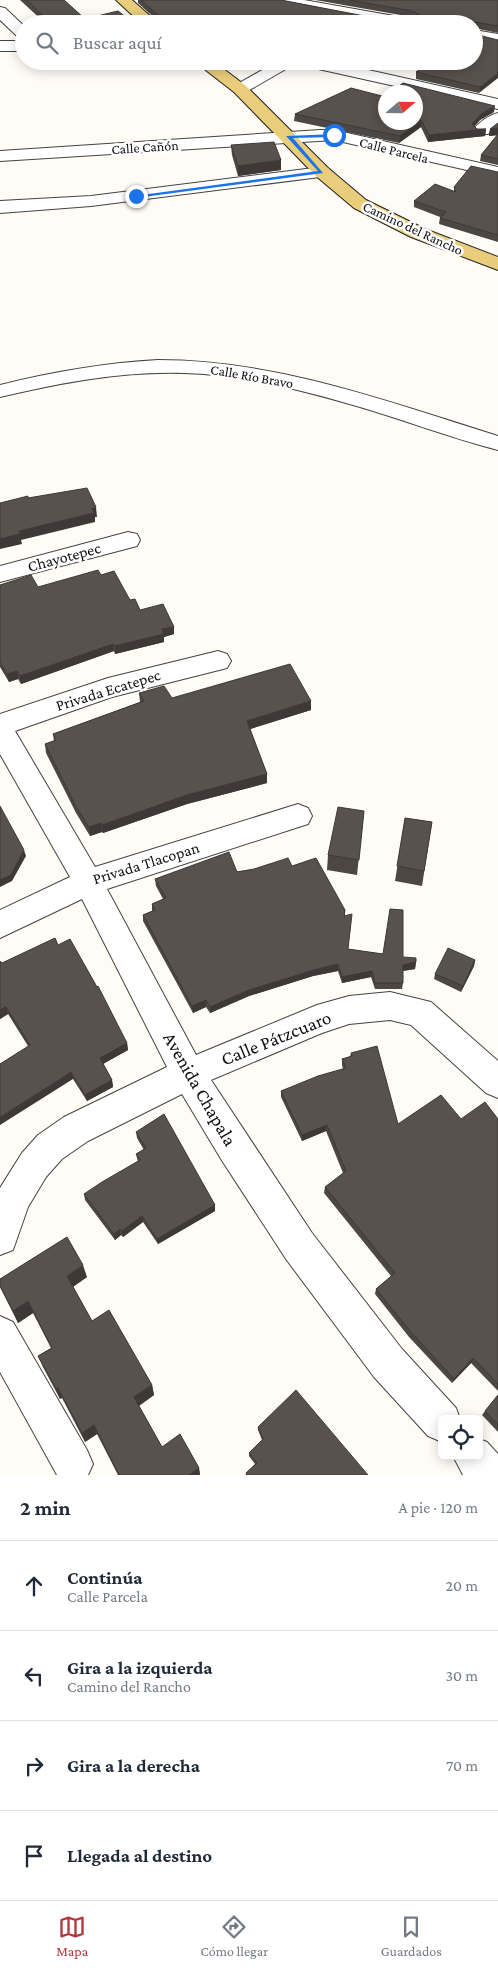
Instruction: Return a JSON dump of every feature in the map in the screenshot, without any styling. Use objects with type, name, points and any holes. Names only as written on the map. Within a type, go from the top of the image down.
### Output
[{"type":"main road","points":[[122,0],[141,15]]},
{"type":"main road","name":"Camino del Rancho","points":[[214,70],[240,89],[289,136],[322,172],[360,204],[418,233],[498,264]]},
{"type":"street","points":[[280,0],[345,15]]},
{"type":"street","points":[[0,11],[15,26]]},
{"type":"street","points":[[483,36],[498,39]]},
{"type":"street","points":[[0,46],[15,46]]},
{"type":"street","points":[[240,89],[274,70]]},
{"type":"street","points":[[345,70],[498,104]]},
{"type":"street","points":[[482,130],[498,118]]},
{"type":"street","name":"Calle Parcela","points":[[289,136],[334,135],[498,172]]},
{"type":"street","name":"Calle Cañón","points":[[0,156],[289,136]]},
{"type":"street","points":[[0,207],[91,201],[322,172]]},
{"type":"street","name":"Calle Río Bravo","points":[[0,391],[33,382],[94,372],[164,366],[209,368],[320,388],[498,443]]},
{"type":"street","name":"Chayotepec","points":[[0,574],[128,540]]},
{"type":"street","name":"Privada Ecatepec","points":[[0,725],[126,682],[218,661]]},
{"type":"street","name":"Avenida Chapala","points":[[0,729],[88,882],[188,1074],[233,1147],[298,1246],[388,1363],[438,1418]]},
{"type":"street","name":"Privada Tlacopan","points":[[0,925],[88,882],[298,816]]},
{"type":"street","name":"Calle Pátzcuaro","points":[[0,1237],[12,1199],[34,1165],[50,1147],[76,1129],[188,1074],[317,1020],[349,1010],[390,1006],[420,1012],[498,1082]]},
{"type":"street","points":[[0,1335],[73,1464]]},
{"type":"street","points":[[477,1460],[490,1475]]},
{"type":"building","points":[[27,0],[64,0],[81,15],[43,15]]},
{"type":"building","points":[[141,0],[281,0],[359,15],[158,15]]},
{"type":"building","points":[[349,0],[498,0],[498,26],[483,23],[483,15],[418,15],[412,11]]},
{"type":"building","points":[[118,11],[123,15],[102,15]]},
{"type":"building","points":[[483,36],[498,40],[498,73],[480,87],[416,72],[419,70],[483,70]]},
{"type":"building","points":[[351,88],[378,95],[378,130],[408,130],[400,136],[295,114]]},
{"type":"building","points":[[423,88],[495,106],[481,114],[472,124],[477,129],[486,129],[429,135],[423,124]]},
{"type":"building","points":[[498,123],[498,128],[490,129]]},
{"type":"building","points":[[498,134],[498,159],[481,155]]},
{"type":"building","points":[[274,142],[281,160],[238,166],[231,145]]},
{"type":"building","points":[[471,166],[498,172],[498,235],[440,218],[446,212],[414,201],[435,184],[456,192],[454,187]]},
{"type":"building","points":[[87,488],[96,507],[92,508],[94,513],[19,531],[20,534],[0,539],[0,503],[28,496],[28,498]]},
{"type":"building","points":[[98,570],[101,575],[114,571],[130,600],[135,599],[140,610],[163,604],[174,627],[162,629],[164,634],[115,646],[113,644],[20,676],[17,671],[7,674],[0,662],[0,585],[31,575],[38,587]]},
{"type":"building","points":[[290,664],[311,701],[247,721],[267,774],[187,795],[102,825],[101,823],[89,827],[75,805],[45,744],[56,740],[53,734],[144,701],[139,693],[164,686],[172,698]]},
{"type":"building","points":[[0,806],[24,850],[11,875],[0,880]]},
{"type":"building","points":[[338,807],[364,811],[359,860],[328,855]]},
{"type":"building","points":[[405,818],[432,822],[424,871],[397,866]]},
{"type":"building","points":[[229,852],[237,872],[254,869],[288,858],[292,866],[316,858],[345,910],[344,916],[352,914],[348,949],[383,954],[390,909],[403,910],[403,957],[416,958],[416,962],[403,965],[403,983],[375,983],[372,971],[342,977],[338,964],[249,990],[210,1007],[206,1000],[192,1006],[143,915],[155,910],[152,904],[166,898],[155,879]]},
{"type":"building","points":[[55,938],[58,945],[70,939],[98,986],[127,1043],[100,1058],[112,1080],[85,1095],[71,1072],[0,1117],[0,1064],[30,1045],[6,1007],[0,1010],[0,961],[2,963]]},
{"type":"building","points":[[448,948],[475,960],[463,986],[435,974]]},
{"type":"building","points":[[377,1046],[398,1124],[441,1095],[461,1119],[485,1102],[498,1119],[498,1384],[473,1358],[454,1379],[411,1332],[376,1289],[395,1273],[325,1187],[346,1171],[327,1125],[302,1135],[281,1091],[318,1076],[346,1068],[342,1059],[352,1056],[351,1053]]},
{"type":"building","points":[[164,1114],[215,1205],[157,1239],[142,1216],[122,1231],[120,1229],[114,1234],[84,1194],[140,1160],[136,1154],[146,1148],[136,1132]]},
{"type":"building","points":[[67,1237],[83,1265],[67,1276],[92,1321],[109,1310],[152,1385],[134,1397],[162,1447],[180,1434],[199,1468],[189,1475],[119,1475],[94,1425],[82,1433],[38,1356],[52,1348],[28,1301],[13,1311],[0,1286],[0,1279]]},
{"type":"building","points":[[296,1390],[368,1475],[247,1475],[246,1473],[257,1463],[249,1453],[263,1439],[258,1427]]},
{"type":"building","points":[[498,1395],[498,1425],[485,1411]]},
{"type":"route","points":[[136,196],[322,172],[289,136],[334,135]]}]
